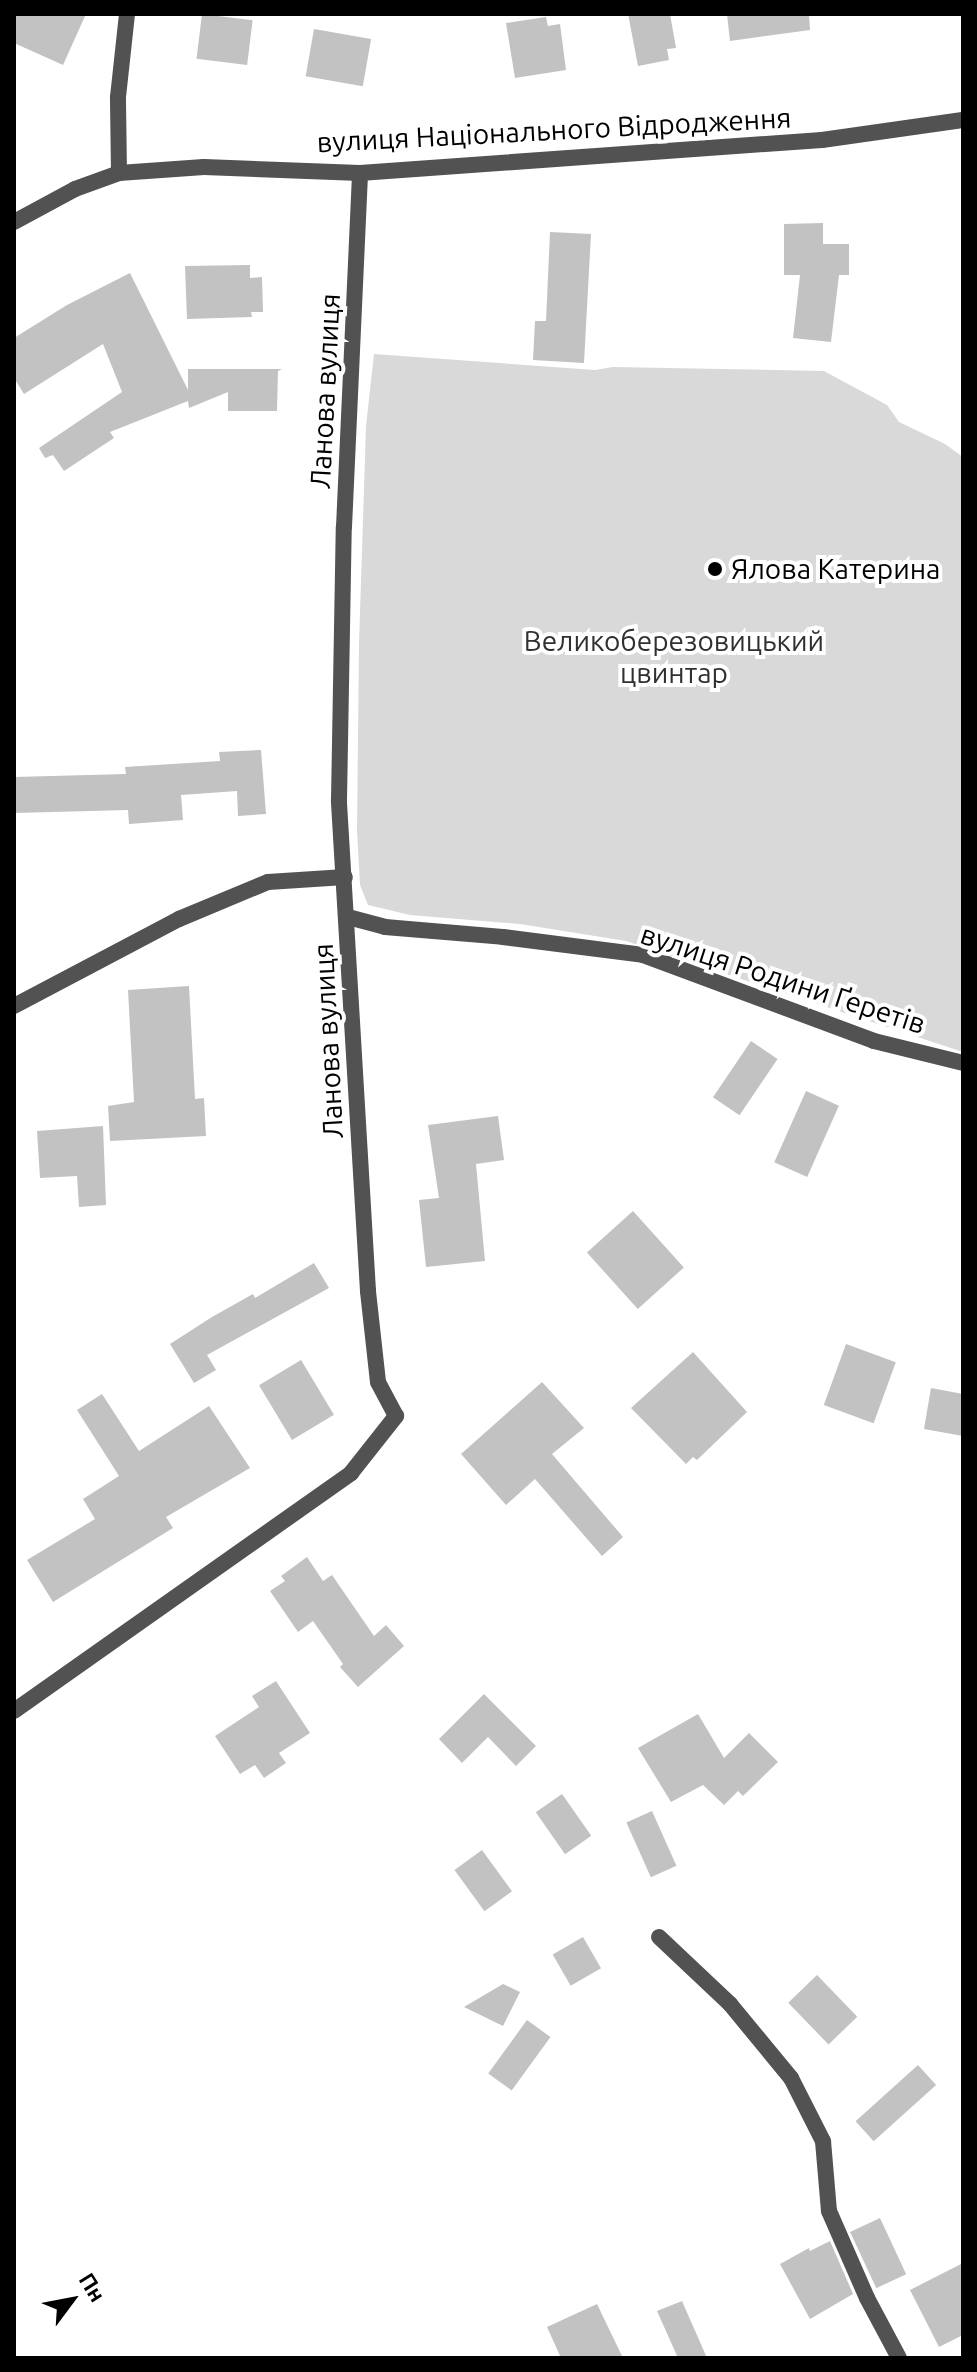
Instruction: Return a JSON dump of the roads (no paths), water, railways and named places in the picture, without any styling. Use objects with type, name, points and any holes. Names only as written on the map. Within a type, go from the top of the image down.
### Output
[{"type":"street","points":[[119,173],[118,97],[127,14]]},
{"type":"street","name":"вулиця Національного Відродження","points":[[14,222],[75,189],[119,173],[204,167],[360,173],[791,143],[963,120]]},
{"type":"street","name":"Ланова вулиця","points":[[14,1711],[351,1473],[396,1416],[378,1382],[368,1291],[339,800],[344,543],[360,173]]},
{"type":"street","points":[[14,1006],[179,919],[268,882],[345,877]]},
{"type":"street","name":"вулиця Родини Ґеретів","points":[[348,917],[385,927],[511,937],[643,955],[874,1041],[963,1063]]},
{"type":"street","points":[[659,1937],[730,2004],[791,2078],[823,2141],[829,2211],[867,2298],[899,2358]]},
{"type":"place","name":"Ялова Катерина","points":[[715,569]]},
{"type":"park label","name":"Великоберезовицький цвинтар","points":[[674,657]]}]
